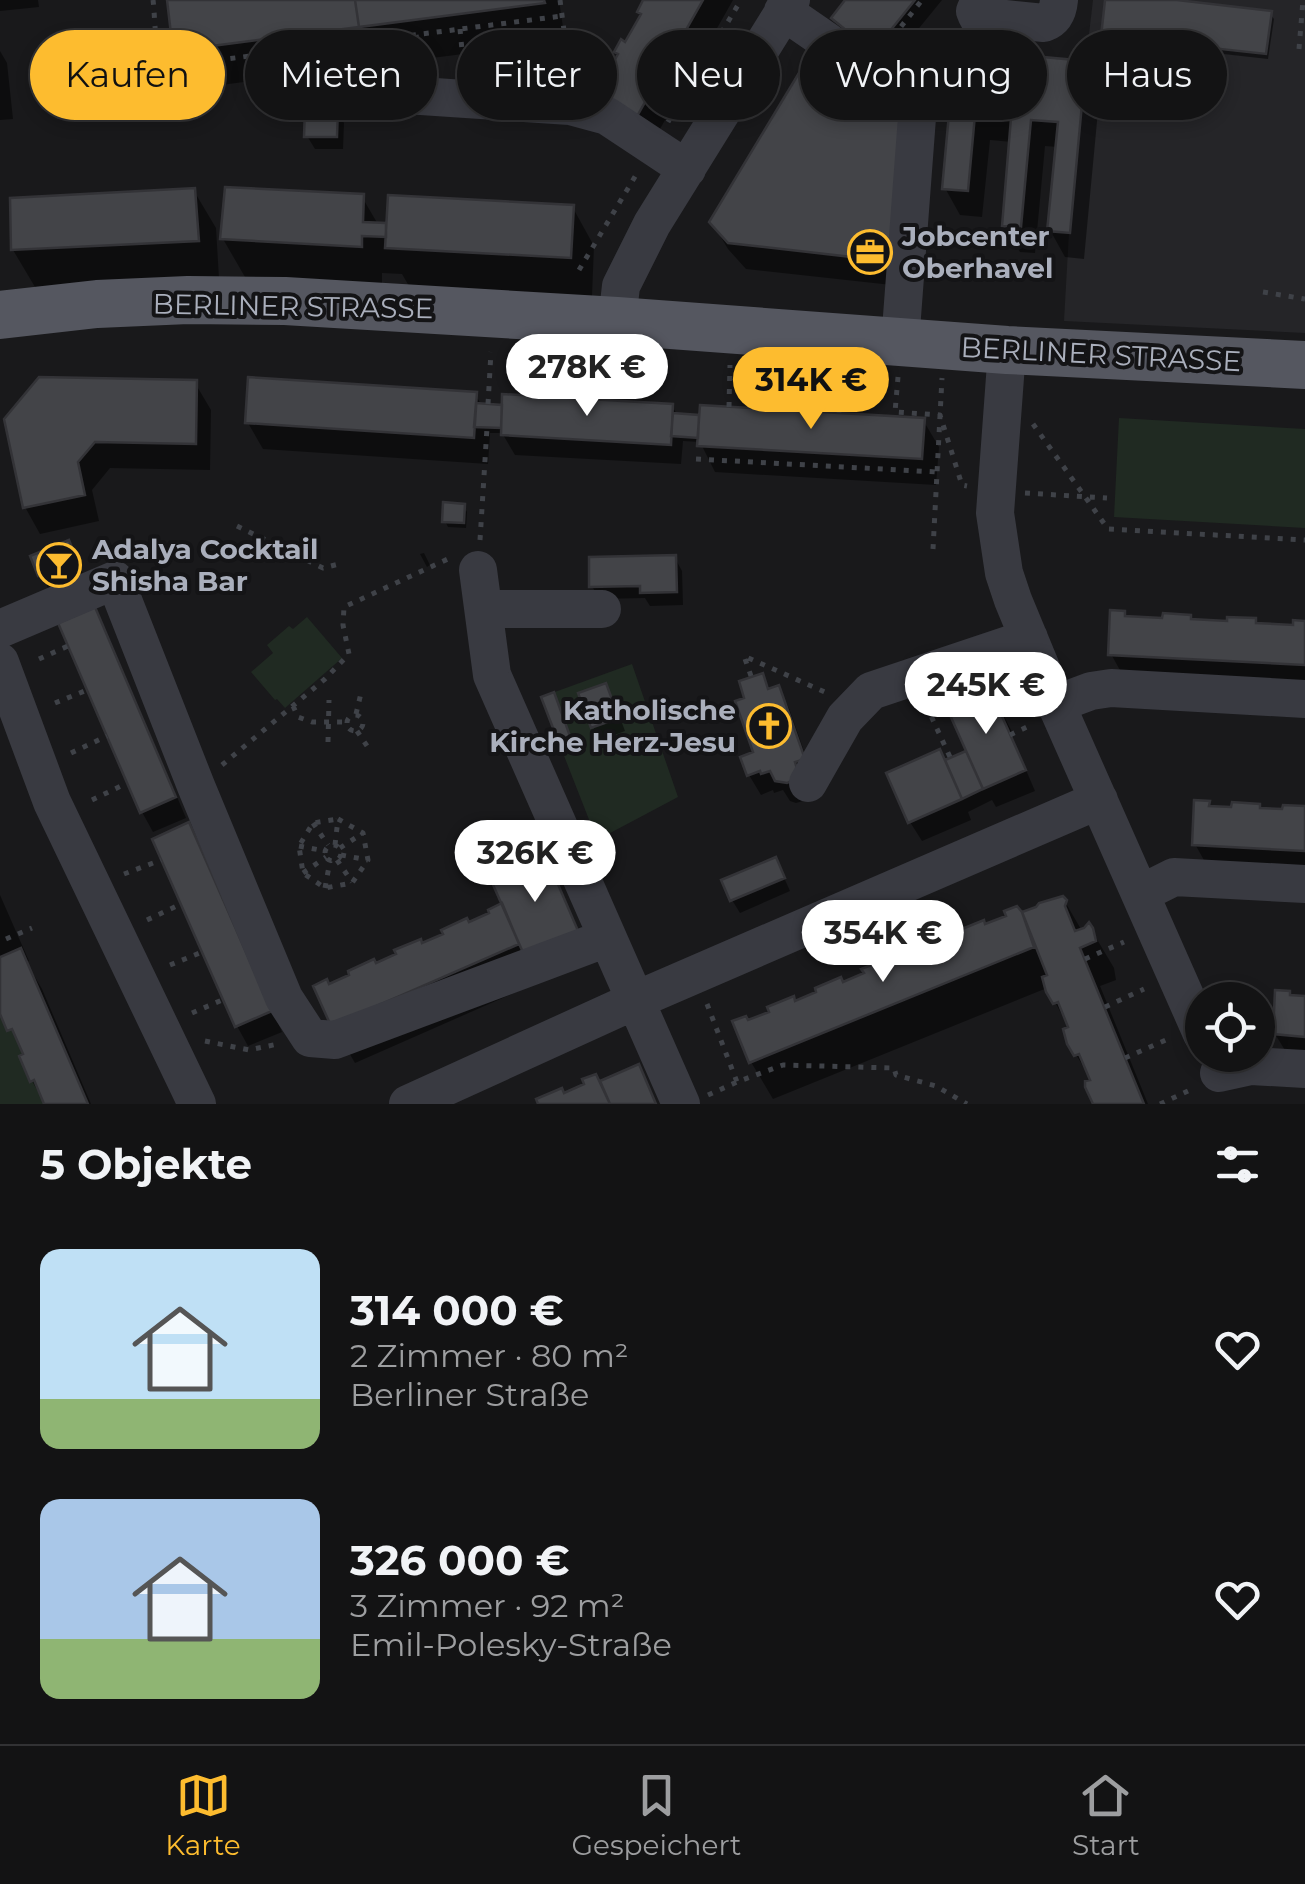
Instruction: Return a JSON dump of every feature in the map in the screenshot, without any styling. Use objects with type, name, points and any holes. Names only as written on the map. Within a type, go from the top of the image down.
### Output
[{"type":"main road","name":"BERLINER STRASSE","points":[[0,315],[188,300],[284,301],[617,321],[899,359],[1007,350],[1305,365]]},
{"type":"street","points":[[980,0],[977,16],[1044,23],[1058,11],[1059,0]]},
{"type":"street","points":[[617,321],[622,286],[652,224],[787,6],[817,30]]},
{"type":"street","points":[[613,120],[687,169]]},
{"type":"street","points":[[899,359],[917,120]]},
{"type":"street","points":[[1007,350],[995,513],[1004,572],[1029,638],[1045,714],[1098,800],[1142,893],[1184,1037]]},
{"type":"street","points":[[479,557],[492,675],[681,1104]]},
{"type":"street","points":[[0,629],[115,580],[284,998],[310,1038],[335,1040],[607,938]]},
{"type":"street","points":[[484,609],[602,610]]},
{"type":"street","points":[[808,783],[846,718],[871,691],[1029,638]]},
{"type":"street","points":[[0,662],[52,802],[197,1104]]},
{"type":"street","points":[[1045,714],[1091,691],[1111,688],[1305,699]]},
{"type":"street","points":[[408,1104],[634,1001],[1098,800]]},
{"type":"street","points":[[1142,893],[1174,878],[1305,884]]},
{"type":"street","points":[[1213,1081],[1251,1066],[1305,1069]]},
{"type":"path","points":[[154,0],[158,51],[172,66],[245,57]]},
{"type":"path","points":[[560,0],[564,30]]},
{"type":"path","points":[[898,30],[922,0]]},
{"type":"path","points":[[1299,49],[1303,0]]},
{"type":"path","points":[[437,32],[562,16]]},
{"type":"path","points":[[1263,292],[1305,299]]},
{"type":"path","points":[[488,404],[491,352]]},
{"type":"path","points":[[899,359],[895,414],[940,415]]},
{"type":"path","points":[[729,406],[730,366]]},
{"type":"path","points":[[783,410],[786,368]]},
{"type":"path","points":[[840,414],[843,371]]},
{"type":"path","points":[[933,549],[942,376]]},
{"type":"path","points":[[940,415],[962,485]]},
{"type":"path","points":[[1029,418],[1108,529],[1305,540]]},
{"type":"path","points":[[196,786],[350,654],[342,626],[344,608],[479,557],[487,428]]},
{"type":"path","points":[[696,459],[937,472]]},
{"type":"path","points":[[1009,492],[1106,498]]},
{"type":"path","points":[[237,526],[323,568],[338,564]]},
{"type":"path","points":[[39,659],[68,646]]},
{"type":"path","points":[[751,676],[744,656],[857,706]]},
{"type":"path","points":[[356,714],[362,689]]},
{"type":"path","points":[[55,703],[86,690]]},
{"type":"path","points":[[923,698],[950,758]]},
{"type":"path","points":[[328,742],[329,700]]},
{"type":"path","points":[[292,706],[298,717],[312,722],[346,722]]},
{"type":"path","points":[[356,714],[346,722],[369,749]]},
{"type":"path","points":[[356,714],[364,722],[357,731]]},
{"type":"path","points":[[1010,735],[1045,714]]},
{"type":"path","points":[[71,753],[107,736]]},
{"type":"path","points":[[92,800],[127,783]]},
{"type":"path","points":[[325,888],[338,819]]},
{"type":"path","points":[[338,819],[362,833],[368,860],[352,883],[325,888],[303,872],[298,846],[313,823],[338,819]]},
{"type":"path","points":[[313,823],[352,883]]},
{"type":"path","points":[[303,872],[362,833]]},
{"type":"path","points":[[298,846],[368,860]]},
{"type":"path","points":[[124,874],[162,860]]},
{"type":"path","points":[[147,920],[181,904]]},
{"type":"path","points":[[6,940],[32,928]]},
{"type":"path","points":[[1085,959],[1124,942]]},
{"type":"path","points":[[170,964],[202,952]]},
{"type":"path","points":[[1104,1007],[1144,989]]},
{"type":"path","points":[[192,1013],[222,1000]]},
{"type":"path","points":[[707,1004],[737,1082],[783,1064],[894,1068],[896,1075],[936,1086],[968,1104]]},
{"type":"path","points":[[1125,1058],[1184,1037]]},
{"type":"path","points":[[205,1041],[249,1050],[310,1038]]},
{"type":"path","points":[[1160,1104],[1213,1081]]},
{"type":"shaded area","points":[[1093,0],[1305,0],[1305,333],[1064,321],[1079,120],[1227,120],[1227,30],[1089,30]]},
{"type":"shaded area","points":[[1119,418],[1305,429],[1305,528],[1114,517]]},
{"type":"shaded area","points":[[307,617],[342,658],[285,708],[251,672],[273,653],[267,645]]},
{"type":"shaded area","points":[[632,664],[678,797],[597,840],[541,697]]},
{"type":"shaded area","points":[[0,1014],[7,1031],[12,1029],[29,1081],[34,1080],[44,1104],[0,1104]]},
{"type":"building","points":[[167,0],[355,0],[359,27],[245,30],[245,42],[225,44],[225,30],[171,30]]},
{"type":"building","points":[[355,0],[544,0],[545,3],[359,27]]},
{"type":"building","points":[[643,0],[703,0],[686,30],[637,30],[636,118],[617,107],[617,46],[621,39],[625,42],[641,14],[637,12]]},
{"type":"building","points":[[845,0],[915,0],[891,30],[846,30],[831,18]]},
{"type":"building","points":[[1105,0],[1177,0],[1272,11],[1266,54],[1227,50],[1227,30],[1102,30]]},
{"type":"building","points":[[1047,57],[1067,59],[1067,120],[1081,120],[1070,233],[1047,231],[1058,122],[1031,120],[1047,120]]},
{"type":"building","points":[[800,71],[800,120],[907,120],[896,262],[728,243],[709,222],[771,120],[780,120],[780,104]]},
{"type":"building","points":[[305,120],[338,120],[337,137],[304,137]]},
{"type":"building","points":[[948,120],[975,120],[968,191],[942,189]]},
{"type":"building","points":[[1011,120],[1031,120],[1021,227],[1002,226]]},
{"type":"building","points":[[225,187],[364,194],[363,222],[386,223],[386,237],[362,236],[362,247],[220,239]]},
{"type":"building","points":[[195,188],[199,241],[11,250],[10,198]]},
{"type":"building","points":[[388,195],[574,205],[571,258],[385,248]]},
{"type":"building","points":[[39,377],[197,380],[196,444],[95,442],[78,462],[85,495],[23,508],[4,419]]},
{"type":"building","points":[[248,377],[477,392],[474,438],[245,423]]},
{"type":"building","points":[[502,394],[673,404],[671,445],[501,435]]},
{"type":"building","points":[[476,403],[502,405],[501,428],[474,427]]},
{"type":"building","points":[[700,405],[925,418],[922,459],[697,446]]},
{"type":"building","points":[[673,413],[699,415],[698,438],[671,436]]},
{"type":"building","points":[[443,502],[465,504],[464,523],[442,522]]},
{"type":"building","points":[[69,540],[80,568],[52,580],[49,572],[38,576],[30,556]]},
{"type":"building","points":[[676,555],[677,592],[640,593],[640,586],[589,587],[589,557]]},
{"type":"building","points":[[95,607],[176,797],[140,813],[58,623]]},
{"type":"building","points":[[1110,610],[1125,611],[1125,616],[1162,618],[1163,613],[1227,621],[1227,617],[1256,618],[1256,623],[1293,625],[1293,620],[1305,621],[1305,665],[1108,655]]},
{"type":"building","name":"Katholische Kirche Herz-Jesu","points":[[763,673],[768,689],[779,685],[805,759],[795,762],[797,769],[787,783],[775,781],[770,771],[747,776],[740,757],[753,752],[735,701],[744,698],[739,681]]},
{"type":"building","points":[[606,683],[619,718],[591,728],[578,693]]},
{"type":"building","points":[[991,685],[1026,770],[983,789],[946,706]]},
{"type":"building","points":[[554,692],[570,736],[558,741],[541,697]]},
{"type":"building","points":[[940,749],[962,799],[908,823],[886,773]]},
{"type":"building","points":[[966,751],[983,789],[962,799],[945,760]]},
{"type":"building","points":[[1194,800],[1210,801],[1209,806],[1231,807],[1232,802],[1260,804],[1260,808],[1305,806],[1305,851],[1192,845]]},
{"type":"building","points":[[189,822],[272,1011],[235,1027],[152,839]]},
{"type":"building","points":[[545,854],[579,933],[525,957],[490,878]]},
{"type":"building","points":[[776,857],[785,878],[730,901],[721,880]]},
{"type":"building","points":[[1063,896],[1075,931],[1089,922],[1093,928],[1096,941],[1080,948],[1144,1104],[1093,1104],[1085,1087],[1085,1081],[1090,1080],[1079,1054],[1074,1056],[1067,1044],[1063,1029],[1068,1027],[1058,1002],[1053,1004],[1046,992],[1042,977],[1047,975],[1022,912]]},
{"type":"building","points":[[502,903],[519,944],[331,1026],[313,986],[327,979],[329,984],[374,959],[376,963],[396,954],[394,950],[443,934],[441,930],[467,918],[469,922]]},
{"type":"building","points":[[1017,906],[1034,947],[749,1063],[732,1021],[769,1012],[767,1007],[794,996],[795,1001],[841,977],[843,982],[864,973],[861,969],[911,954],[910,950],[936,939],[938,944],[959,935],[957,931],[1006,916],[1004,911]]},
{"type":"building","points":[[21,948],[88,1104],[44,1104],[34,1080],[30,1082],[12,1029],[7,1031],[0,1014],[0,957]]},
{"type":"building","points":[[1275,990],[1305,996],[1305,1037],[1275,1034]]},
{"type":"building","points":[[639,1064],[656,1104],[610,1104],[600,1081]]},
{"type":"building","points":[[596,1074],[610,1104],[538,1104],[536,1099],[562,1088],[564,1093]]},
{"type":"place","name":"Jobcenter Oberhavel","points":[[870,252]]},
{"type":"place","name":"Adalya Cocktail Shisha Bar","points":[[59,565]]},
{"type":"place","name":"Katholische Kirche Herz-Jesu","points":[[769,726]]}]
